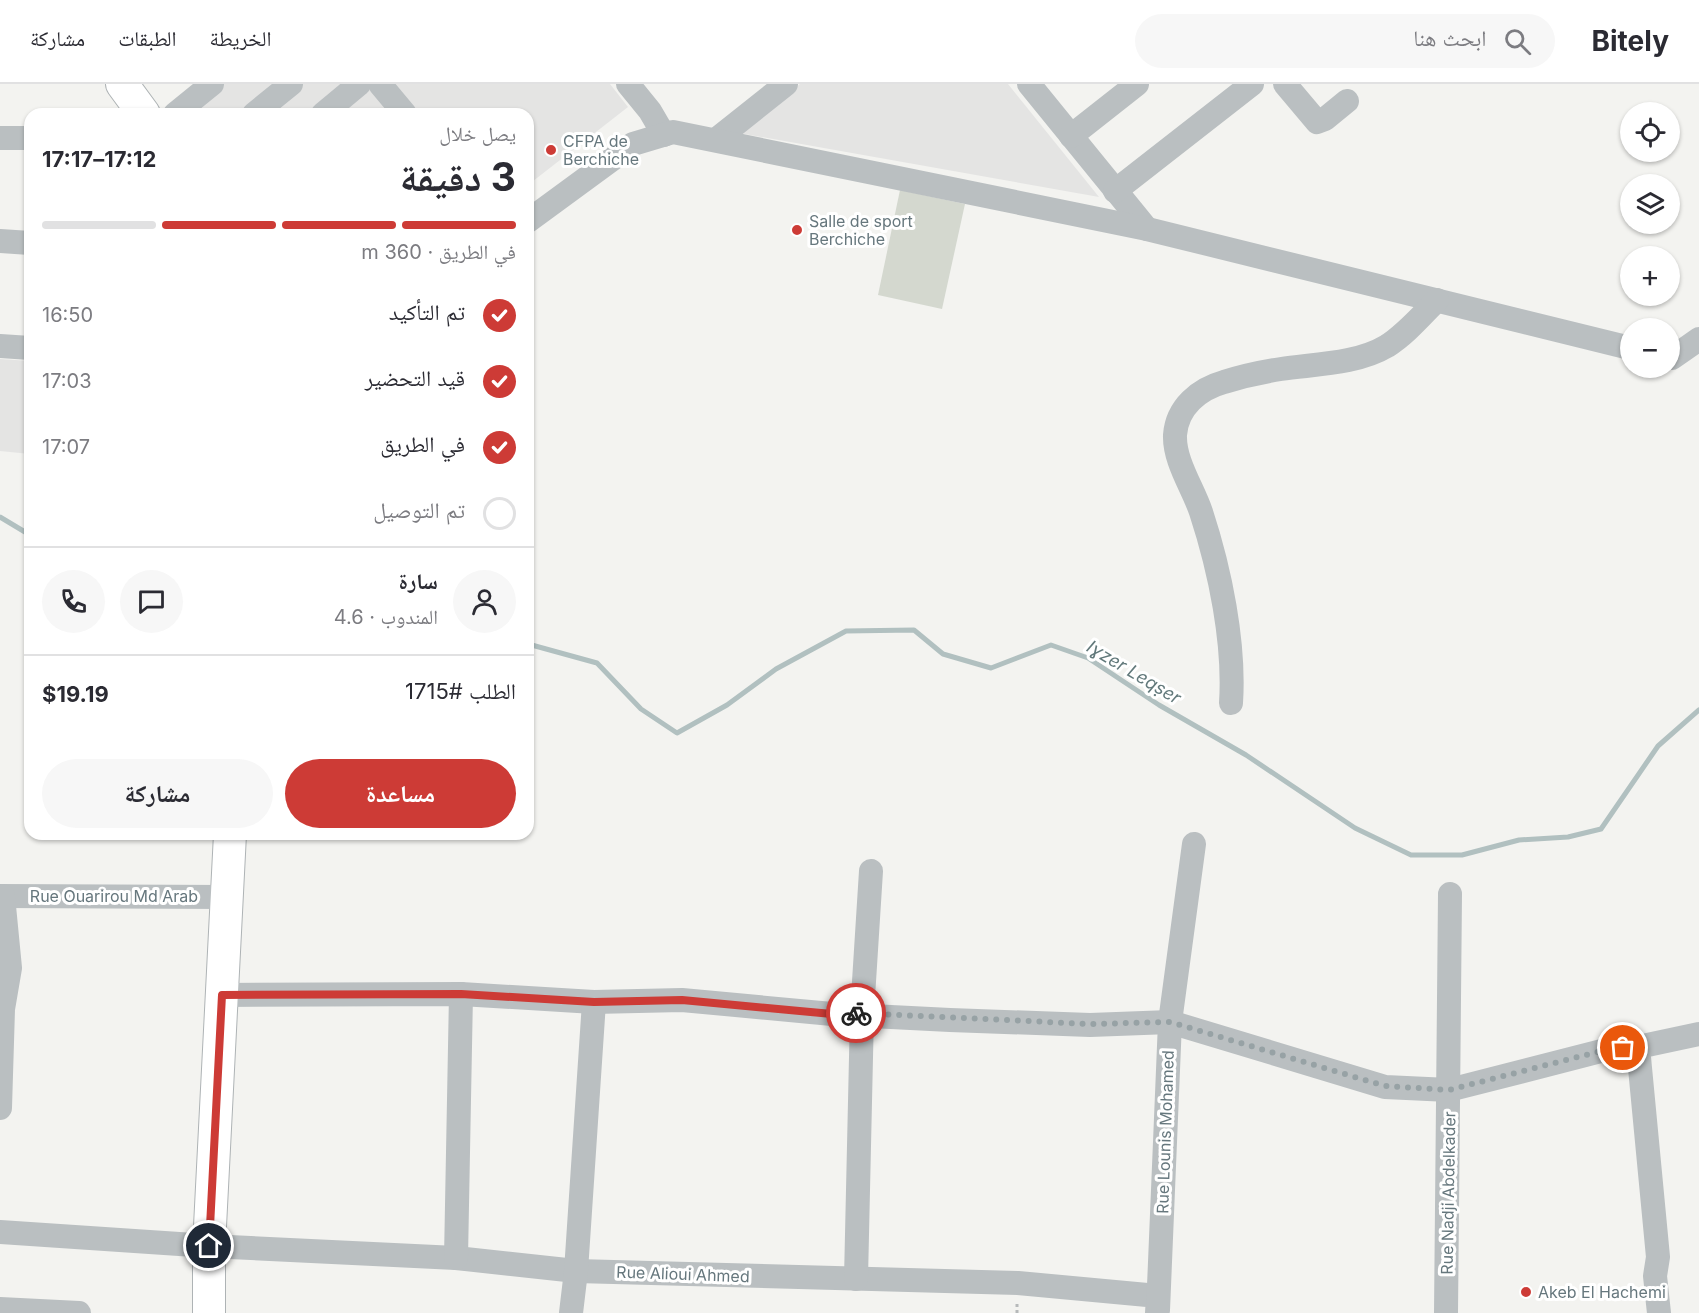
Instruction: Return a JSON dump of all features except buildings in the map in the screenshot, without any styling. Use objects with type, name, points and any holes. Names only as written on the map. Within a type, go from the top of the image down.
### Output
[{"type":"main road","points":[[98,84],[116,108]]},
{"type":"main road","points":[[122,84],[140,108]]},
{"type":"main road","points":[[209,1313],[209,1246],[230,840]]},
{"type":"street","points":[[182,108],[212,84]]},
{"type":"street","points":[[261,108],[291,84]]},
{"type":"street","points":[[330,108],[359,84]]},
{"type":"street","points":[[380,84],[400,108]]},
{"type":"street","points":[[628,84],[650,111],[664,135]]},
{"type":"street","points":[[717,139],[786,84]]},
{"type":"street","points":[[1029,84],[1147,229]]},
{"type":"street","points":[[1071,136],[1137,84]]},
{"type":"street","points":[[1115,191],[1252,84]]},
{"type":"street","points":[[1285,84],[1317,122],[1325,119],[1347,101]]},
{"type":"street","points":[[534,217],[633,144],[673,132],[717,139],[1147,229],[1620,346]]},
{"type":"street","points":[[0,138],[24,138]]},
{"type":"street","points":[[0,241],[24,243]]},
{"type":"street","points":[[1231,703],[1232,651],[1206,528],[1177,451],[1175,434],[1179,417],[1188,403],[1200,392],[1215,384],[1250,374],[1364,356],[1386,346],[1406,331],[1437,300]]},
{"type":"street","points":[[1680,352],[1699,339]]},
{"type":"street","points":[[0,346],[24,348]]},
{"type":"street","points":[[1680,360],[1699,363]]},
{"type":"street","name":"Rue Lounis Mohamed","points":[[1158,1307],[1170,1022],[1183,912],[1194,844]]},
{"type":"street","points":[[856,1279],[862,1013],[871,871]]},
{"type":"street","name":"Rue Nadji Abdelkader","points":[[1446,1313],[1450,894]]},
{"type":"street","points":[[0,1108],[3,1009],[10,968],[1,896]]},
{"type":"street","name":"Rue Ouarirou Md Arab","points":[[1,896],[227,897]]},
{"type":"street","points":[[456,1258],[461,994]]},
{"type":"street","points":[[222,995],[461,994],[594,1002],[682,1000],[832,1014],[862,1013],[1090,1024],[1170,1022],[1385,1086],[1449,1090],[1609,1049],[1638,1047],[1699,1034]]},
{"type":"street","points":[[571,1313],[576,1271],[594,1002]]},
{"type":"street","points":[[1638,1047],[1658,1257],[1655,1276],[1659,1313]]},
{"type":"street","name":"Rue Alioui Ahmed","points":[[0,1232],[209,1246],[456,1258],[576,1271],[1018,1283],[1158,1307]]},
{"type":"street","points":[[0,1309],[79,1313]]},
{"type":"shaded area","name":"CFPA de Berchiche","points":[[224,84],[610,84],[628,107],[534,180],[534,108],[194,108]]},
{"type":"shaded area","points":[[800,84],[1008,84],[1099,197],[739,133]]},
{"type":"shaded area","points":[[900,190],[965,204],[942,309],[878,295]]},
{"type":"shaded area","points":[[0,359],[24,361],[24,453],[0,451]]},
{"type":"waterway","name":"Iɣzer Leqṣer","points":[[0,517],[24,531]]},
{"type":"waterway","name":"Iɣzer Leqṣer","points":[[534,646],[597,663],[641,709],[677,733],[727,705],[776,669],[846,631],[914,630],[943,654],[991,668],[1051,645],[1088,658],[1159,705],[1246,755],[1355,828],[1411,855],[1462,855],[1519,840],[1568,837],[1601,829],[1658,746],[1699,710]]},
{"type":"way so far","points":[[856,1013],[950,1020],[1090,1024],[1170,1022],[1385,1086],[1449,1090],[1609,1049],[1623,1048]]},
{"type":"place","name":"CFPA de Berchiche","points":[[551,150]]},
{"type":"place","name":"Salle de sport Berchiche","points":[[797,230]]},
{"type":"place","name":"Akeb El Hachemi","points":[[1526,1292]]},
{"type":"route","points":[[209,1246],[222,995],[461,994],[594,1002],[682,1000],[832,1014],[856,1013]]}]
